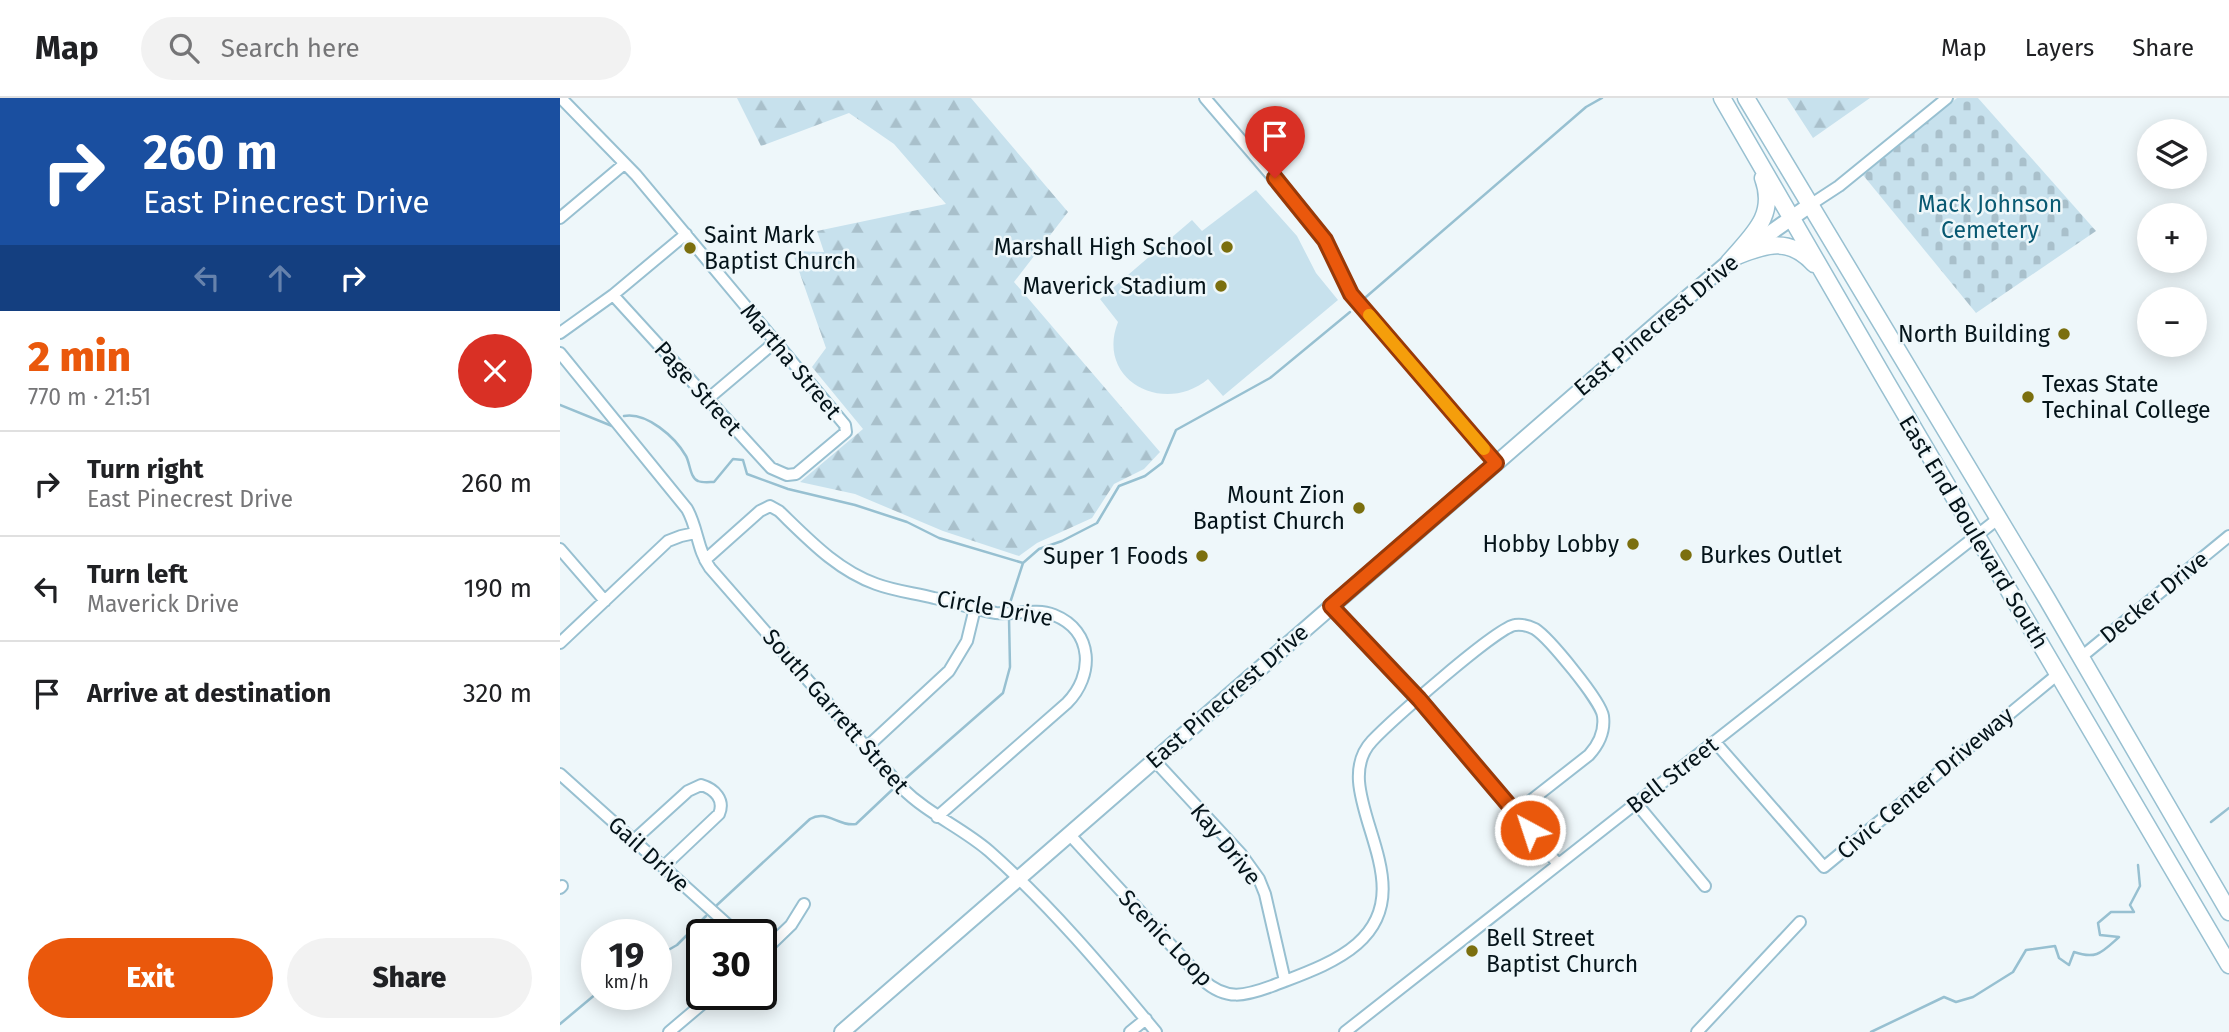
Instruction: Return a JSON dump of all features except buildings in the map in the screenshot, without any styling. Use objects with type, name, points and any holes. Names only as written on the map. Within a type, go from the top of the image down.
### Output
[{"type":"highway","name":"East End Boulevard South","points":[[1722,98],[2229,965]]},
{"type":"highway","name":"East End Boulevard South","points":[[1746,98],[1999,519],[2229,912]]},
{"type":"highway","points":[[1733,259],[1759,226],[1767,210],[1767,188],[1755,156]]},
{"type":"highway","points":[[1733,259],[1769,246],[1788,246],[1805,255],[1827,280]]},
{"type":"highway","points":[[2124,788],[2147,775]]},
{"type":"main road","name":"East Pinecrest Drive","points":[[842,1032],[1733,259],[1810,205]]},
{"type":"street","name":"Martha Street","points":[[561,98],[623,165],[636,175],[846,428],[844,434],[800,471],[787,475]]},
{"type":"street","points":[[1205,98],[1319,232],[1351,294],[1496,463]]},
{"type":"street","points":[[1810,205],[1839,186],[1947,98]]},
{"type":"street","points":[[560,218],[623,165]]},
{"type":"street","points":[[560,333],[613,295],[686,234]]},
{"type":"street","name":"Page Street","points":[[613,295],[766,464],[787,475]]},
{"type":"street","points":[[709,398],[775,342]]},
{"type":"street","name":"South Garrett Street","points":[[560,353],[687,509],[705,560],[909,795],[937,817],[982,845],[1032,891],[1156,1032]]},
{"type":"street","name":"Circle Drive","points":[[705,560],[760,511],[770,506],[779,511],[837,564],[859,577],[898,591],[1000,613],[1041,612],[1061,619],[1081,640],[1087,656],[1086,672],[1078,690],[1067,703],[937,817]]},
{"type":"street","name":"Bell Street","points":[[1345,1032],[1999,519]]},
{"type":"street","points":[[560,643],[668,541],[695,533]]},
{"type":"street","name":"Decker Drive","points":[[2080,659],[2229,536]]},
{"type":"street","points":[[560,549],[606,601]]},
{"type":"street","points":[[1331,606],[1419,699],[1558,864]]},
{"type":"street","points":[[867,747],[949,671],[967,641],[975,608]]},
{"type":"street","name":"Scenic Loop","points":[[1069,834],[1215,990],[1225,994],[1248,994],[1331,960],[1351,949],[1363,938],[1376,918],[1382,898],[1383,884],[1358,779],[1362,756],[1371,742],[1498,632],[1517,625],[1531,627],[1539,632],[1593,695],[1601,708],[1603,719],[1601,736],[1594,749],[1515,813]]},
{"type":"street","name":"Civic Center Driveway","points":[[1715,742],[1824,867],[2058,674]]},
{"type":"street","name":"Kay Drive","points":[[1154,760],[1241,854],[1259,879],[1265,894],[1285,981]]},
{"type":"street","name":"Gail Drive","points":[[560,775],[721,919]]},
{"type":"street","points":[[634,840],[688,791],[701,785],[713,790],[722,807],[719,814],[663,867]]},
{"type":"street","points":[[1636,803],[1705,886]]},
{"type":"street","points":[[777,940],[786,932],[804,904]]},
{"type":"street","points":[[1697,1032],[1800,922]]},
{"type":"street","points":[[669,1032],[695,1010]]},
{"type":"street","points":[[1130,1032],[1146,1019]]},
{"type":"green space","points":[[737,98],[971,98],[1068,212],[1014,282],[1160,452],[1144,469],[1114,484],[1092,518],[1037,543],[1019,556],[943,531],[855,494],[800,482],[863,429],[812,367],[826,348],[792,251],[824,252],[817,231],[946,204],[894,144],[849,113],[761,146]]},
{"type":"green space","points":[[1787,98],[1870,98],[1813,138]]},
{"type":"green space","name":"Mack Johnson Cemetery","points":[[1957,98],[1978,98],[2096,231],[1976,313],[1863,175]]},
{"type":"green space","name":"Maverick Stadium","points":[[1256,190],[1297,236],[1316,273],[1338,300],[1223,396],[1208,379],[1191,390],[1172,394],[1154,393],[1138,386],[1125,375],[1116,361],[1113,343],[1118,322],[1100,299],[1192,220],[1202,231]]},
{"type":"waterway","points":[[1366,297],[1586,107],[1602,98]]},
{"type":"waterway","points":[[624,416],[642,418],[660,427],[681,449],[693,477],[700,482],[714,482],[733,459],[743,460],[747,474],[788,489],[855,505],[907,522],[939,538],[1023,563],[1039,549],[1062,541],[1097,523],[1119,486],[1145,476],[1162,463],[1176,430],[1270,378],[1350,312]]},
{"type":"waterway","points":[[560,405],[612,426]]},
{"type":"waterway","points":[[1009,606],[1023,563]]},
{"type":"waterway","points":[[906,778],[1003,693],[1010,667],[1009,618]]},
{"type":"waterway","points":[[717,905],[810,819],[822,816],[856,824],[893,789]]},
{"type":"waterway","points":[[2211,822],[2229,808]]},
{"type":"waterway","points":[[1871,1032],[1944,997],[1956,1002],[1973,997],[2013,972],[2026,950],[2055,946],[2059,958],[2069,965],[2074,952],[2088,955],[2099,953],[2119,937],[2100,935],[2098,923],[2111,912],[2134,912],[2130,905],[2140,886],[2138,865]]},
{"type":"waterway","points":[[672,948],[706,916]]},
{"type":"waterway","points":[[560,1024],[581,1006]]},
{"type":"slow traffic","points":[[1369,315],[1484,449]]},
{"type":"place","name":"Marshall High School","points":[[1227,247]]},
{"type":"place","name":"Saint Mark Baptist Church","points":[[690,248]]},
{"type":"place","name":"Maverick Stadium","points":[[1221,286]]},
{"type":"place","name":"North Building","points":[[2064,334]]},
{"type":"place","name":"Texas State Techinal College","points":[[2028,397]]},
{"type":"place","name":"Mount Zion Baptist Church","points":[[1359,508]]},
{"type":"place","name":"Hobby Lobby","points":[[1633,544]]},
{"type":"place","name":"Burkes Outlet","points":[[1686,555]]},
{"type":"place","name":"Super 1 Foods","points":[[1202,556]]},
{"type":"place","name":"Bell Street Baptist Church","points":[[1472,951]]},
{"type":"route","points":[[1275,178],[1325,240],[1351,294],[1496,463],[1331,606],[1419,699],[1530,830]]}]
